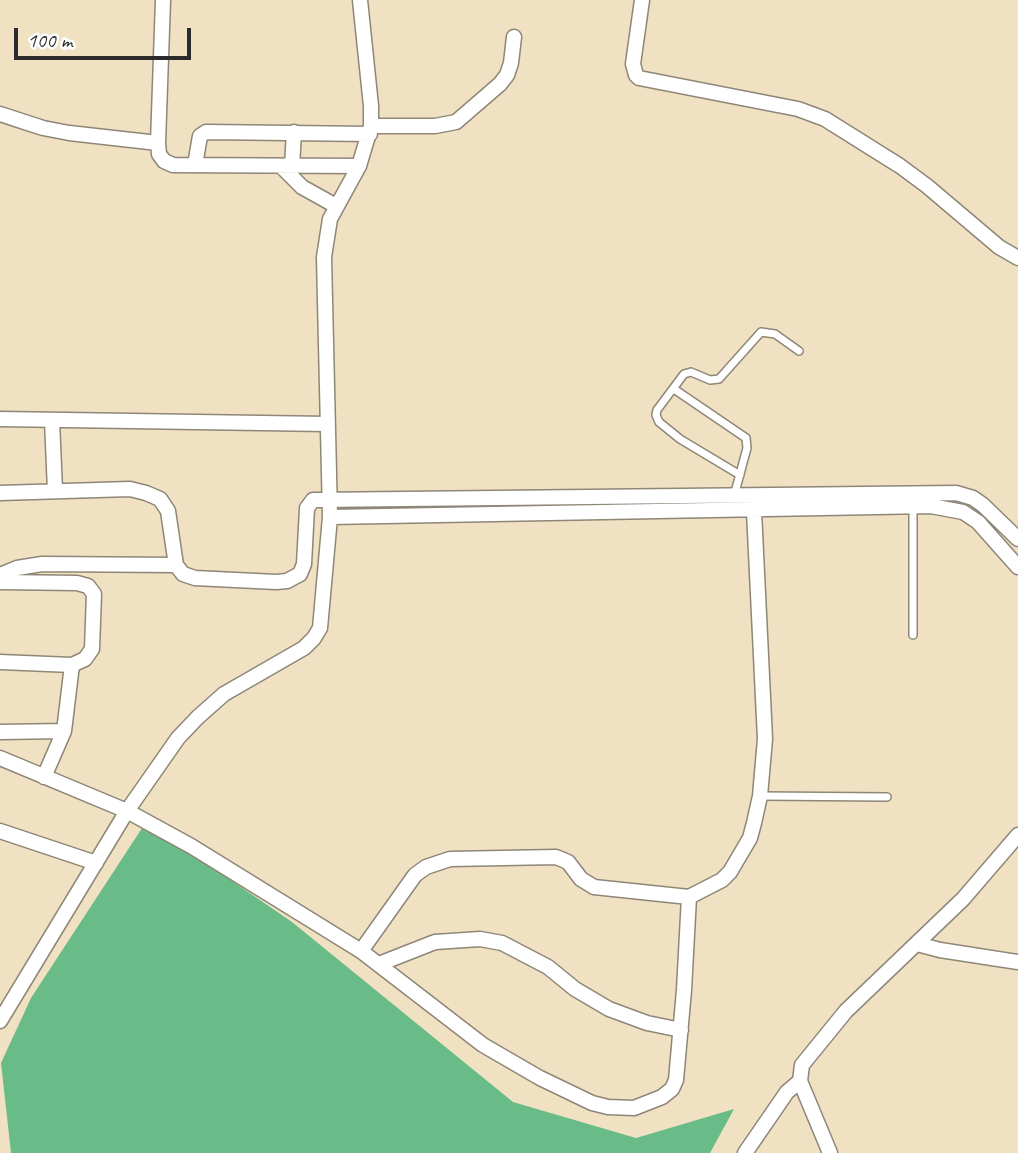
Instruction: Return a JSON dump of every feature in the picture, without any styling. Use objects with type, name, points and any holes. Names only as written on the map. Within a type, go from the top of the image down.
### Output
[{"type":"street","points":[[163,0],[158,144],[159,154],[164,161],[173,165],[359,166]]},
{"type":"street","points":[[642,0],[633,64],[639,78],[798,109],[825,119],[909,172],[999,247],[1018,258]]},
{"type":"street","points":[[0,1021],[127,811],[178,738],[224,694],[304,648],[320,628],[326,585],[330,517],[324,257],[326,236],[336,206],[359,166],[370,130],[371,106],[364,2]]},
{"type":"street","points":[[195,165],[199,139],[204,132],[370,130],[456,122],[507,75],[514,37]]},
{"type":"street","points":[[0,114],[69,133],[158,144]]},
{"type":"street","points":[[294,132],[287,166],[302,187],[336,206]]},
{"type":"street","points":[[0,419],[327,424]]},
{"type":"street","points":[[52,420],[55,491]]},
{"type":"street","points":[[0,492],[130,489],[146,492],[160,499],[168,511],[176,565],[183,574],[195,578],[276,582],[300,574],[304,564],[308,504],[313,500],[734,497],[763,506]]},
{"type":"street","points":[[330,517],[763,506],[913,500],[957,493],[973,498],[997,517],[1018,539]]},
{"type":"street","points":[[913,500],[963,512],[978,522],[1018,567]]},
{"type":"street","points":[[361,951],[415,875],[426,867],[450,859],[555,856],[568,862],[581,879],[594,887],[689,897],[722,880],[730,872],[750,838],[760,796],[765,739],[763,506]]},
{"type":"street","points":[[0,575],[17,568],[42,564],[176,565]]},
{"type":"street","points":[[0,582],[77,583],[92,589],[94,594],[92,649],[85,659],[72,665],[0,662]]},
{"type":"street","points":[[44,777],[64,731],[72,665]]},
{"type":"street","points":[[0,732],[64,731]]},
{"type":"street","points":[[0,758],[127,811],[191,846],[361,951],[483,1045],[540,1078],[592,1103],[608,1107],[634,1108],[662,1097],[672,1089],[678,1074],[689,897]]},
{"type":"street","points":[[0,831],[96,863]]},
{"type":"street","points":[[830,1153],[800,1081],[802,1065],[846,1011],[963,899],[1018,835]]},
{"type":"street","points":[[379,964],[435,942],[480,939],[502,943],[548,967],[575,989],[609,1009],[639,1021],[681,1030]]},
{"type":"street","points":[[917,943],[940,950],[1018,962]]},
{"type":"street","points":[[745,1153],[787,1092],[800,1081]]},
{"type":"lane","points":[[740,475],[680,439],[659,422],[657,410],[687,373],[694,372],[710,380],[719,379],[761,332],[775,334],[799,351]]},
{"type":"lane","points":[[674,388],[746,438],[747,448],[734,497]]},
{"type":"lane","points":[[913,500],[913,635]]},
{"type":"lane","points":[[760,796],[887,797]]},
{"type":"green space","points":[[146,822],[292,922],[513,1102],[636,1138],[734,1109],[710,1153],[11,1153],[1,1063],[31,998]]}]
